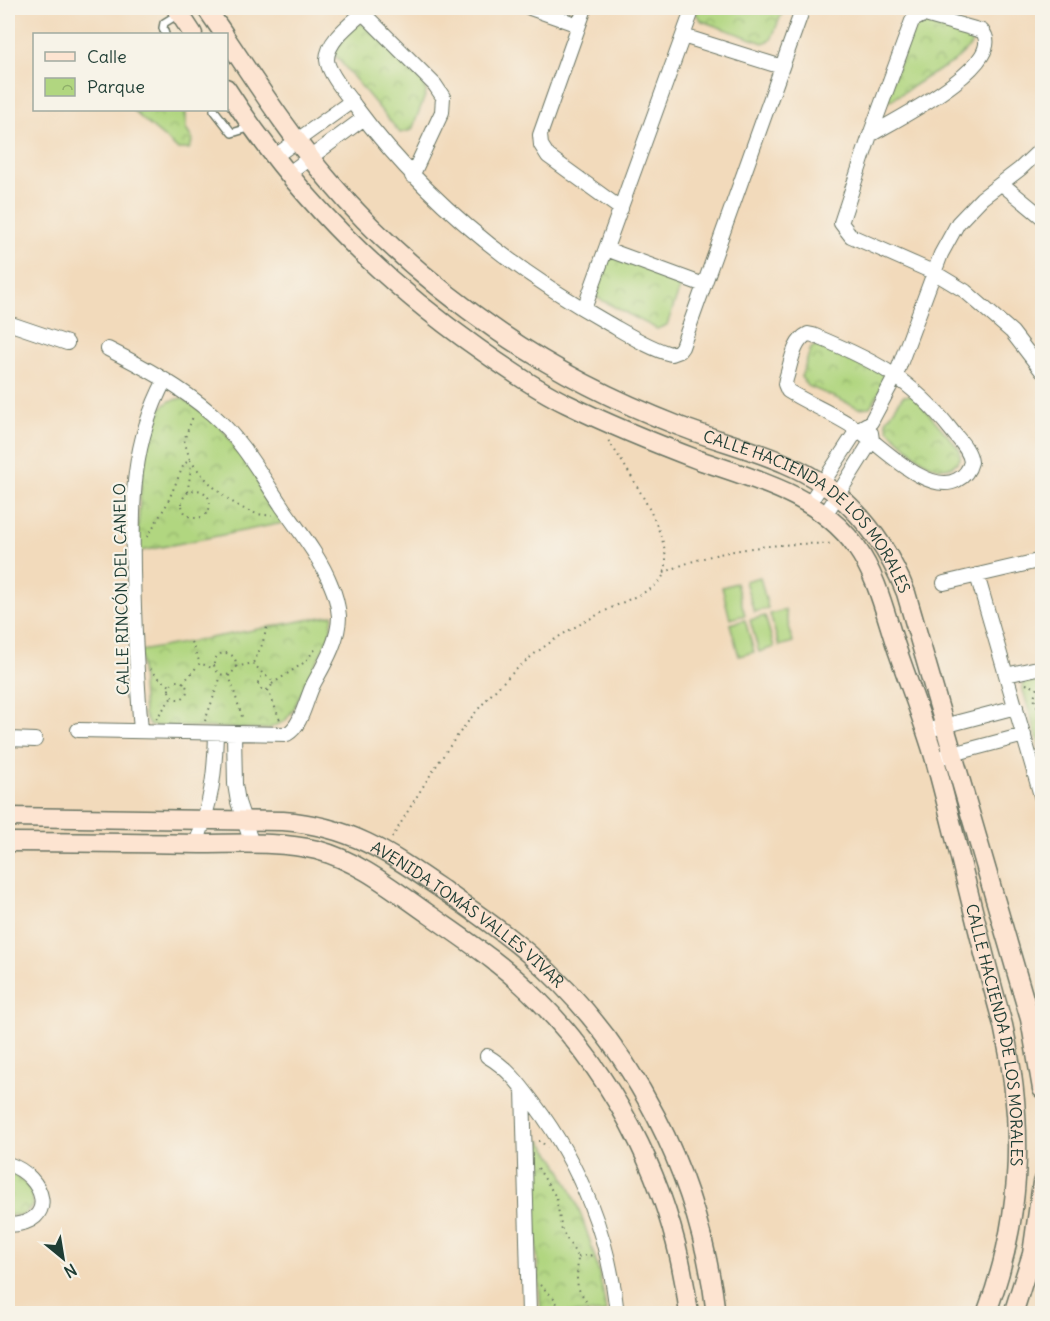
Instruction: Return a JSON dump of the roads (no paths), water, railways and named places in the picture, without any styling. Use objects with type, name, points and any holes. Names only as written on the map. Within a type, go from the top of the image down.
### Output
[{"type":"street","name":"CALLE HACIENDA DE LOS MORALES","points":[[206,8],[223,33]]},
{"type":"street","points":[[530,8],[578,25]]},
{"type":"street","points":[[585,8],[540,135],[541,146],[548,156],[621,209]]},
{"type":"street","points":[[584,309],[693,8]]},
{"type":"street","points":[[412,176],[442,112],[443,97],[435,85],[365,10],[333,42],[327,57],[328,64],[364,118],[412,176],[441,204],[509,260],[584,309],[665,353],[675,354],[682,347],[803,8]]},
{"type":"street","points":[[178,10],[192,33]]},
{"type":"street","points":[[870,135],[935,96],[971,70],[981,59],[987,45],[982,31],[925,15],[912,21],[870,135],[842,218],[843,229],[851,236],[935,273],[965,291],[1023,344],[1042,371]]},
{"type":"street","points":[[683,36],[782,67]]},
{"type":"street","name":"CALLE HACIENDA DE LOS MORALES","points":[[228,40],[310,158],[366,220],[434,283],[500,333],[576,378],[656,417],[789,465],[822,484],[838,495],[884,545],[906,593],[953,754],[1036,1019],[1042,1089]]},
{"type":"street","name":"CALLE HACIENDA DE LOS MORALES","points":[[228,91],[274,158],[354,245],[415,300],[498,362],[563,402],[648,440],[766,483],[809,504],[825,515],[855,545],[864,559],[879,594],[934,759],[1003,1025],[1015,1096],[1017,1152],[1014,1205],[1004,1256],[986,1314]]},
{"type":"street","points":[[274,158],[352,101]]},
{"type":"street","points":[[288,174],[364,118]]},
{"type":"street","points":[[809,504],[858,430],[871,422],[896,375],[941,254],[958,223],[976,204],[1042,148]]},
{"type":"street","points":[[1002,184],[1042,217]]},
{"type":"street","points":[[606,249],[704,285]]},
{"type":"street","points":[[8,324],[66,342]]},
{"type":"street","points":[[808,334],[856,353],[896,375],[929,404],[968,453],[970,466],[966,474],[957,480],[938,483],[921,477],[858,430],[792,394],[786,388],[786,379],[801,339],[808,334]]},
{"type":"street","points":[[78,730],[146,729],[216,733],[240,731],[282,735],[289,726],[298,723],[307,697],[330,652],[339,615],[332,585],[307,543],[231,434],[203,406],[143,366],[108,349]]},
{"type":"street","name":"CALLE RINCÓN DEL CANELO","points":[[146,729],[134,631],[132,498],[143,435],[156,396],[165,380]]},
{"type":"street","points":[[648,440],[656,417]]},
{"type":"street","points":[[825,515],[872,440],[871,422]]},
{"type":"street","points":[[944,583],[1042,560]]},
{"type":"street","points":[[977,575],[1024,735],[1039,772],[1042,799]]},
{"type":"street","points":[[1006,675],[1042,667]]},
{"type":"street","points":[[925,730],[1016,707]]},
{"type":"street","points":[[240,731],[235,784],[252,844]]},
{"type":"street","points":[[196,844],[205,820],[213,786],[216,733]]},
{"type":"street","points":[[934,759],[1024,735]]},
{"type":"street","points":[[8,739],[35,740]]},
{"type":"street","points":[[213,786],[235,784]]},
{"type":"street","name":"AVENIDA TOMÁS VALLES VIVAR","points":[[8,817],[244,820],[304,822],[324,826],[384,851],[490,923],[531,956],[570,994],[611,1044],[650,1104],[676,1157],[695,1211],[703,1239],[716,1314]]},
{"type":"street","name":"AVENIDA TOMÁS VALLES VIVAR","points":[[8,843],[252,844],[316,850],[358,867],[486,955],[524,986],[550,1012],[607,1087],[628,1121],[659,1187],[674,1236],[689,1314]]},
{"type":"street","points":[[487,1056],[502,1065],[523,1089],[557,1134],[575,1168],[600,1235],[611,1273],[617,1314]]},
{"type":"street","points":[[523,1089],[529,1314]]},
{"type":"street","points":[[8,1164],[31,1179],[37,1186],[40,1197],[40,1210],[34,1220],[21,1225],[8,1225]]},
{"type":"street","name":"CALLE HACIENDA DE LOS MORALES","points":[[1013,1314],[1032,1254],[1042,1183]]},
{"type":"lane","points":[[165,33],[164,23],[178,10]]},
{"type":"lane","points":[[215,111],[232,133],[252,127]]}]
